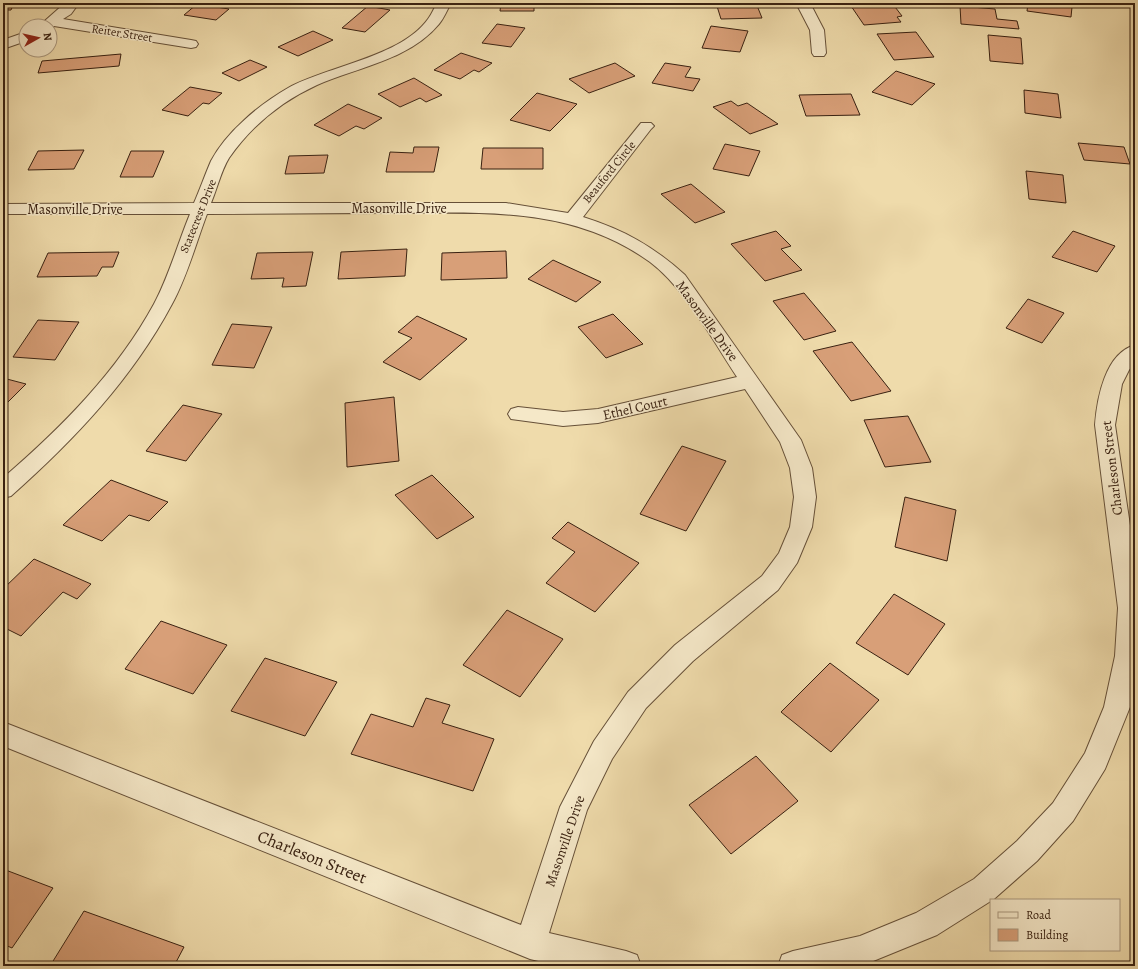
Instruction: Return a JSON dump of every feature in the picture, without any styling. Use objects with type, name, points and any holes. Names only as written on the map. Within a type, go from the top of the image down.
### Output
[{"type":"street","points":[[57,18],[66,11],[72,3]]},
{"type":"street","name":"Statecrest Drive","points":[[3,490],[33,464],[79,420],[113,380],[141,342],[164,302],[220,160],[234,140],[252,120],[272,104],[295,90],[322,78],[383,56],[420,36],[433,24],[441,13],[444,3]]},
{"type":"street","points":[[803,3],[817,30],[819,53]]},
{"type":"street","name":"Reiter Street","points":[[58,25],[191,44]]},
{"type":"street","points":[[3,45],[18,39]]},
{"type":"street","name":"Beauford Circle","points":[[572,219],[646,126]]},
{"type":"street","name":"Masonville Drive","points":[[3,209],[506,208],[538,212],[572,219],[605,230],[632,243],[657,259],[679,279],[695,300],[790,440],[801,468],[805,496],[801,528],[789,557],[770,583],[684,653],[637,700],[603,750],[574,807],[530,944]]},
{"type":"street","name":"Charleson Street","points":[[793,966],[860,951],[926,924],[984,889],[1027,852],[1063,812],[1095,760],[1117,707],[1128,656],[1130,608],[1105,425],[1107,398],[1116,374],[1135,351]]},
{"type":"street","name":"Ethel Court","points":[[518,414],[563,419],[598,416],[750,380]]},
{"type":"street","name":"Charleson Street","points":[[3,734],[530,944],[626,966]]},
{"type":"building","points":[[3,3],[14,3],[11,10],[3,10]]},
{"type":"building","points":[[137,3],[159,3],[158,5],[136,7]]},
{"type":"building","points":[[501,3],[534,3],[534,11],[500,11]]},
{"type":"building","points":[[716,3],[756,3],[762,18],[721,19]]},
{"type":"building","points":[[849,3],[892,3],[902,16],[897,17],[901,22],[864,25]]},
{"type":"building","points":[[1028,3],[1072,7],[1071,17],[1027,11]]},
{"type":"building","points":[[197,4],[229,9],[216,20],[184,15]]},
{"type":"building","points":[[368,6],[390,10],[365,32],[342,28]]},
{"type":"building","points":[[960,6],[995,9],[997,19],[1017,21],[1019,29],[961,24]]},
{"type":"building","points":[[497,24],[525,28],[511,47],[482,43]]},
{"type":"building","points":[[711,26],[748,31],[740,52],[702,48]]},
{"type":"building","points":[[313,31],[333,40],[298,56],[278,47]]},
{"type":"building","points":[[916,32],[934,57],[894,60],[877,34]]},
{"type":"building","points":[[988,35],[1021,38],[1023,64],[990,61]]},
{"type":"building","points":[[461,53],[492,63],[479,72],[474,70],[460,79],[434,70]]},
{"type":"building","points":[[121,54],[119,66],[38,73],[42,61]]},
{"type":"building","points":[[250,60],[267,67],[239,81],[222,73]]},
{"type":"building","points":[[615,63],[635,76],[589,93],[569,79]]},
{"type":"building","points":[[665,63],[691,67],[685,77],[700,79],[693,91],[652,83]]},
{"type":"building","points":[[896,71],[935,84],[912,105],[872,92]]},
{"type":"building","points":[[414,78],[442,95],[426,102],[420,98],[400,107],[378,94]]},
{"type":"building","points":[[190,87],[222,93],[209,104],[203,103],[188,116],[162,110]]},
{"type":"building","points":[[1024,90],[1058,94],[1061,118],[1025,113]]},
{"type":"building","points":[[537,93],[577,104],[550,131],[510,120]]},
{"type":"building","points":[[851,94],[860,115],[806,116],[799,95]]},
{"type":"building","points":[[731,101],[738,106],[747,103],[778,124],[750,134],[713,107]]},
{"type":"building","points":[[348,104],[382,118],[364,129],[356,126],[339,136],[314,125]]},
{"type":"building","points":[[1078,143],[1124,147],[1130,164],[1084,160]]},
{"type":"building","points":[[725,144],[760,151],[749,176],[713,169]]},
{"type":"building","points":[[414,147],[439,147],[434,172],[386,172],[390,152],[413,153]]},
{"type":"building","points":[[483,148],[543,148],[543,169],[481,169]]},
{"type":"building","points":[[84,150],[74,169],[28,170],[38,151]]},
{"type":"building","points":[[131,151],[164,151],[153,177],[120,177]]},
{"type":"building","points":[[328,155],[324,173],[285,174],[289,156]]},
{"type":"building","points":[[1026,171],[1063,175],[1066,203],[1029,199]]},
{"type":"building","points":[[691,184],[725,212],[695,223],[661,194]]},
{"type":"building","points":[[776,231],[791,246],[781,249],[802,270],[765,281],[731,244]]},
{"type":"building","points":[[1073,231],[1115,246],[1097,272],[1052,257]]},
{"type":"building","points":[[407,249],[405,276],[338,279],[341,252]]},
{"type":"building","points":[[506,251],[507,278],[441,280],[442,253]]},
{"type":"building","points":[[119,252],[113,267],[102,267],[97,276],[37,277],[48,253]]},
{"type":"building","points":[[313,252],[306,286],[282,287],[284,278],[251,279],[257,253]]},
{"type":"building","points":[[553,260],[601,282],[576,302],[528,279]]},
{"type":"building","points":[[804,293],[836,331],[804,340],[773,301]]},
{"type":"building","points":[[1028,299],[1064,313],[1042,343],[1006,328]]},
{"type":"building","points":[[613,314],[643,344],[606,358],[578,327]]},
{"type":"building","points":[[417,316],[467,339],[420,380],[383,362],[412,338],[398,332]]},
{"type":"building","points":[[38,320],[79,322],[55,360],[13,357]]},
{"type":"building","points":[[232,324],[272,327],[254,368],[212,365]]},
{"type":"building","points":[[852,342],[891,391],[851,401],[813,351]]},
{"type":"building","points":[[3,378],[26,384],[3,407]]},
{"type":"building","points":[[394,397],[399,461],[347,467],[345,403]]},
{"type":"building","points":[[183,405],[222,414],[186,461],[146,451]]},
{"type":"building","points":[[908,416],[931,462],[885,467],[864,420]]},
{"type":"building","points":[[682,446],[726,461],[686,531],[640,514]]},
{"type":"building","points":[[432,475],[474,517],[437,539],[395,495]]},
{"type":"building","points":[[111,480],[168,502],[149,521],[129,515],[102,541],[63,525]]},
{"type":"building","points":[[905,497],[956,510],[947,561],[895,547]]},
{"type":"building","points":[[568,522],[639,563],[595,612],[546,583],[575,552],[552,538]]},
{"type":"building","points":[[34,559],[91,584],[77,599],[63,592],[21,636],[3,627],[3,589]]},
{"type":"building","points":[[894,594],[945,624],[908,675],[856,643]]},
{"type":"building","points":[[507,610],[563,639],[520,697],[463,665]]},
{"type":"building","points":[[161,621],[227,645],[193,694],[125,669]]},
{"type":"building","points":[[265,658],[337,682],[305,736],[231,711]]},
{"type":"building","points":[[830,663],[879,700],[831,752],[781,712]]},
{"type":"building","points":[[426,698],[450,705],[442,723],[494,739],[473,791],[351,754],[371,714],[413,727]]},
{"type":"building","points":[[756,756],[798,801],[731,854],[689,805]]},
{"type":"building","points":[[3,869],[53,888],[12,948],[3,944]]},
{"type":"building","points":[[84,911],[184,947],[174,966],[50,966]]}]
